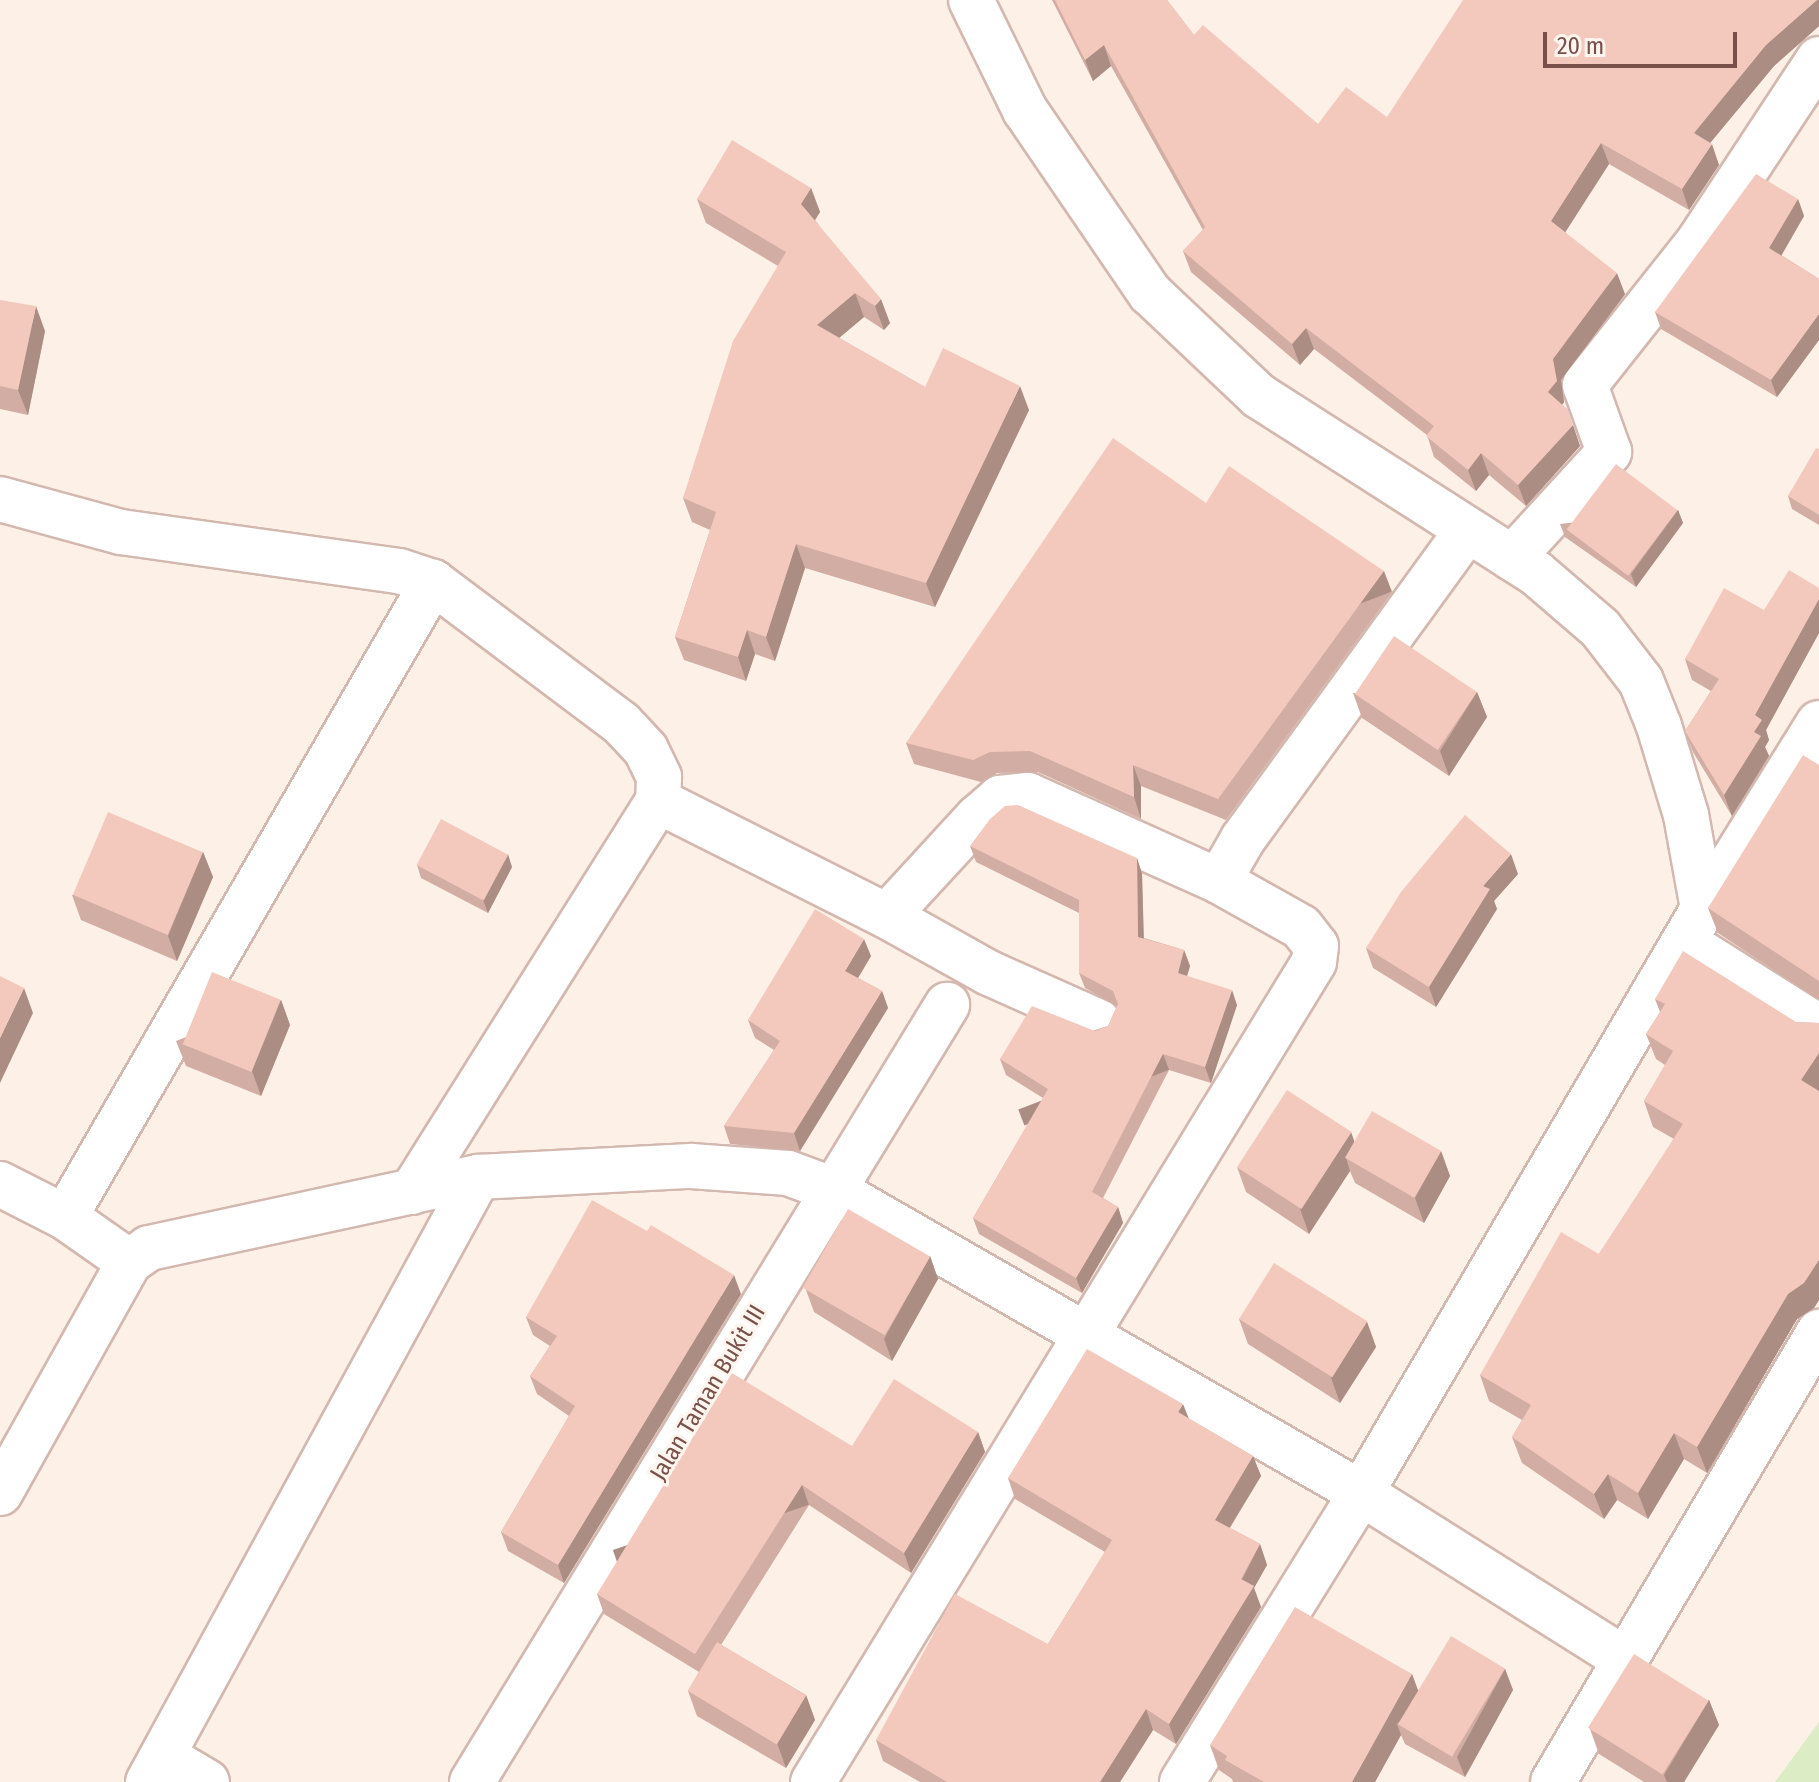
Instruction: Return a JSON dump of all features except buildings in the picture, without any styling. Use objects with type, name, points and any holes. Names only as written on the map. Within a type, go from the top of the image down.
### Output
[{"type":"street","points":[[971,0],[1025,110],[1150,293],[1259,396],[1466,532],[1512,558],[1600,628],[1641,681],[1686,815],[1694,926],[1819,1027]]},
{"type":"street","points":[[1512,558],[1609,452],[1585,385],[1699,241],[1819,59]]},
{"type":"street","points":[[0,499],[121,532],[399,571],[433,582],[622,724],[646,750],[659,777],[658,801],[412,1192]]},
{"type":"street","points":[[1219,881],[1243,839],[1466,532]]},
{"type":"street","points":[[65,1217],[433,582]]},
{"type":"street","points":[[1182,1782],[1361,1493],[1694,926],[1819,723]]},
{"type":"street","points":[[814,1782],[1314,962],[1316,946],[1301,927],[1219,881],[1028,795],[1000,798],[887,916]]},
{"type":"street","points":[[658,801],[887,916],[989,973],[1099,1022]]},
{"type":"street","name":"Jalan Taman Bukit III","points":[[472,1782],[947,1005]]},
{"type":"street","points":[[0,1493],[129,1262],[158,1246],[478,1177],[691,1166],[788,1173],[832,1189],[1361,1493],[1626,1660]]},
{"type":"street","points":[[207,1782],[156,1769],[478,1177]]},
{"type":"street","points":[[0,1184],[65,1217],[129,1262]]},
{"type":"street","points":[[1553,1782],[1819,1332]]},
{"type":"green space","points":[[1819,1722],[1819,1782],[1775,1782]]}]
